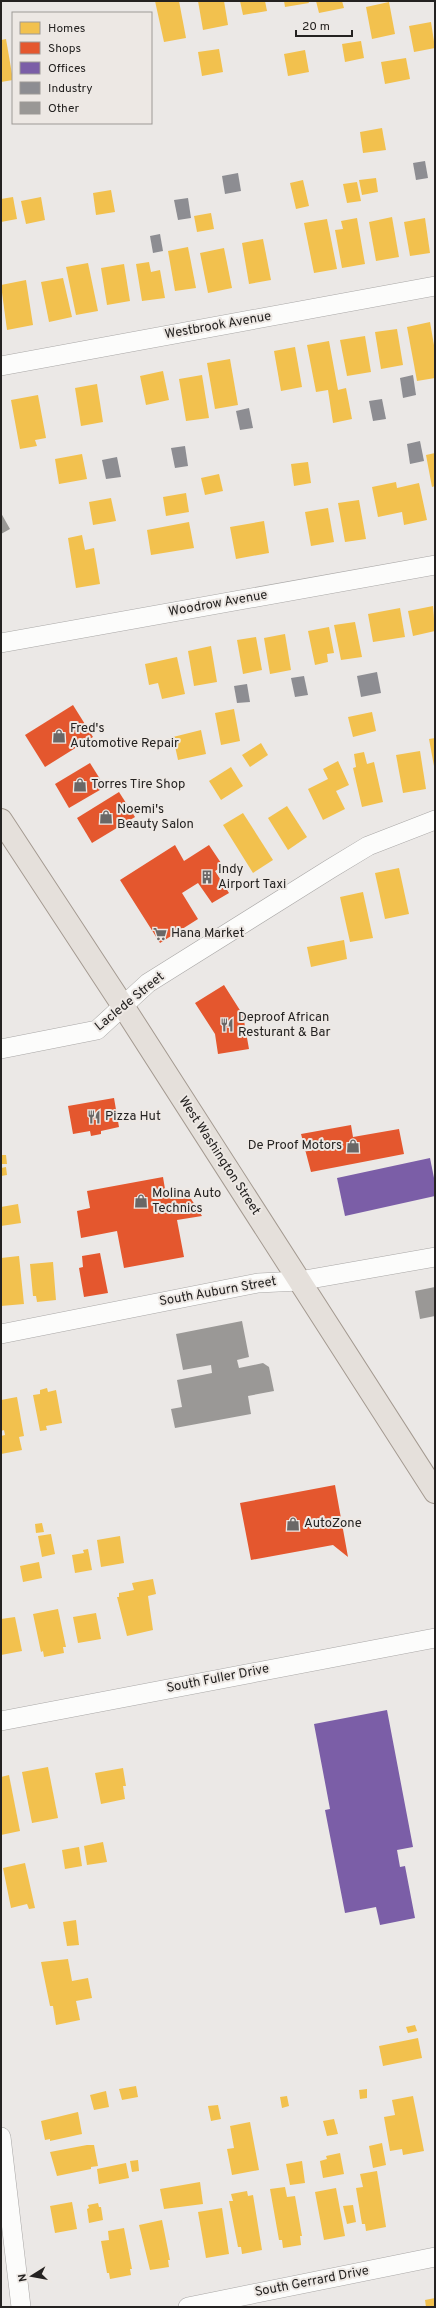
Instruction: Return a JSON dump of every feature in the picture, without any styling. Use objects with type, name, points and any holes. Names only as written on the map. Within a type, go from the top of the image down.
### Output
[{"type":"main road","name":"West Washington Street","points":[[1,820],[123,1006],[435,1492]]},
{"type":"street","name":"Westbrook Avenue","points":[[1,366],[435,286]]},
{"type":"street","name":"Woodrow Avenue","points":[[1,643],[435,565]]},
{"type":"street","name":"Laclede Street","points":[[1,1049],[93,1032],[148,983],[353,854],[392,836],[435,820]]},
{"type":"street","name":"South Auburn Street","points":[[1,1334],[258,1283],[299,1281],[435,1257]]},
{"type":"street","name":"South Fuller Drive","points":[[1,1721],[435,1638]]},
{"type":"street","points":[[1,2137],[21,2307]]},
{"type":"street","name":"South Gerrard Drive","points":[[188,2307],[435,2257]]},
{"type":"building: Homes","points":[[155,1],[179,1],[186,38],[164,42]]},
{"type":"building: Homes","points":[[198,1],[224,1],[228,25],[203,30]]},
{"type":"building: Homes","points":[[240,1],[265,1],[267,11],[243,15]]},
{"type":"building: Homes","points":[[284,1],[308,1],[309,3],[285,7]]},
{"type":"building: Homes","points":[[316,1],[342,1],[344,8],[319,13]]},
{"type":"building: Homes","points":[[389,2],[395,34],[372,39],[366,7]]},
{"type":"building: Homes","points":[[431,22],[435,48],[414,52],[409,26]]},
{"type":"building: Homes","points":[[6,39],[12,80],[1,82],[1,40]]},
{"type":"building: Homes","points":[[361,41],[364,58],[345,62],[342,44]]},
{"type":"building: Homes","points":[[219,49],[223,72],[202,76],[198,52]]},
{"type":"building: Homes","points":[[305,50],[309,72],[288,76],[284,54]]},
{"type":"building: Homes","points":[[406,58],[410,79],[385,84],[381,62]]},
{"type":"building: Homes","points":[[382,128],[386,150],[363,153],[360,132]]},
{"type":"building: Homes","points":[[376,178],[378,192],[362,195],[359,180]]},
{"type":"building: Homes","points":[[303,180],[309,206],[296,209],[290,183]]},
{"type":"building: Homes","points":[[357,182],[361,201],[347,203],[343,184]]},
{"type":"building: Homes","points":[[111,190],[115,212],[96,215],[93,193]]},
{"type":"building: Homes","points":[[13,197],[17,219],[1,222],[1,199]]},
{"type":"building: Homes","points":[[41,197],[45,220],[26,224],[21,201]]},
{"type":"building: Homes","points":[[211,213],[214,229],[197,232],[194,216]]},
{"type":"building: Homes","points":[[392,217],[399,257],[376,261],[369,222]]},
{"type":"building: Homes","points":[[357,218],[365,264],[342,268],[335,230],[343,229],[341,221]]},
{"type":"building: Homes","points":[[425,218],[430,253],[410,256],[404,222]]},
{"type":"building: Homes","points":[[327,219],[337,269],[314,273],[304,223]]},
{"type":"building: Homes","points":[[263,239],[271,280],[249,284],[242,243]]},
{"type":"building: Homes","points":[[188,247],[196,288],[175,291],[168,251]]},
{"type":"building: Homes","points":[[224,248],[232,288],[208,293],[200,253]]},
{"type":"building: Homes","points":[[149,262],[151,272],[160,270],[165,298],[142,301],[136,264]]},
{"type":"building: Homes","points":[[88,263],[98,311],[76,315],[66,267]]},
{"type":"building: Homes","points":[[124,264],[130,301],[107,305],[101,268]]},
{"type":"building: Homes","points":[[63,278],[72,317],[49,322],[41,282]]},
{"type":"building: Homes","points":[[26,280],[33,325],[7,330],[1,285]]},
{"type":"building: Homes","points":[[430,322],[435,351],[435,378],[417,381],[407,327]]},
{"type":"building: Homes","points":[[397,329],[403,365],[381,369],[375,332]]},
{"type":"building: Homes","points":[[365,336],[371,372],[347,376],[340,340]]},
{"type":"building: Homes","points":[[329,341],[338,390],[346,388],[352,419],[333,423],[328,390],[316,392],[307,345]]},
{"type":"building: Homes","points":[[295,347],[302,387],[281,391],[274,351]]},
{"type":"building: Homes","points":[[230,359],[238,405],[215,409],[207,363]]},
{"type":"building: Homes","points":[[163,371],[169,400],[146,405],[140,376]]},
{"type":"building: Homes","points":[[202,375],[209,418],[186,421],[179,379]]},
{"type":"building: Homes","points":[[97,384],[103,422],[81,426],[75,388]]},
{"type":"building: Homes","points":[[38,395],[46,438],[35,440],[37,446],[20,449],[11,400]]},
{"type":"building: Homes","points":[[435,453],[435,486],[432,487],[426,455]]},
{"type":"building: Homes","points":[[82,454],[87,479],[59,484],[55,459]]},
{"type":"building: Homes","points":[[308,462],[311,483],[294,486],[291,464]]},
{"type":"building: Homes","points":[[219,474],[223,491],[205,495],[201,478]]},
{"type":"building: Homes","points":[[396,482],[397,488],[419,483],[427,520],[404,525],[402,512],[378,517],[372,487]]},
{"type":"building: Homes","points":[[186,493],[189,512],[166,516],[163,497]]},
{"type":"building: Homes","points":[[111,498],[116,521],[93,525],[89,502]]},
{"type":"building: Homes","points":[[359,500],[366,539],[345,542],[338,503]]},
{"type":"building: Homes","points":[[328,508],[334,542],[311,546],[305,512]]},
{"type":"building: Homes","points":[[264,521],[269,553],[236,559],[230,527]]},
{"type":"building: Homes","points":[[189,522],[194,548],[151,555],[147,530]]},
{"type":"building: Homes","points":[[82,535],[85,550],[94,548],[100,584],[76,588],[68,538]]},
{"type":"building: Homes","points":[[433,606],[435,631],[413,636],[408,611]]},
{"type":"building: Homes","points":[[400,608],[405,637],[373,642],[368,614]]},
{"type":"building: Homes","points":[[355,622],[362,657],[341,660],[334,625]]},
{"type":"building: Homes","points":[[329,627],[334,653],[327,654],[328,662],[315,665],[308,631]]},
{"type":"building: Homes","points":[[285,634],[291,670],[270,674],[264,638]]},
{"type":"building: Homes","points":[[256,637],[262,670],[243,674],[237,640]]},
{"type":"building: Homes","points":[[211,646],[217,682],[194,686],[188,651]]},
{"type":"building: Homes","points":[[177,657],[185,694],[162,699],[158,683],[149,685],[145,664]]},
{"type":"building: Homes","points":[[234,709],[240,741],[221,745],[215,713]]},
{"type":"building: Homes","points":[[372,712],[376,731],[353,737],[348,717]]},
{"type":"building: Homes","points":[[201,730],[206,754],[178,760],[173,737]]},
{"type":"building: Homes","points":[[435,738],[435,766],[434,766],[429,739]]},
{"type":"building: Homes","points":[[261,743],[268,755],[250,767],[242,755]]},
{"type":"building: Homes","points":[[420,751],[426,789],[403,793],[396,755]]},
{"type":"building: Homes","points":[[364,752],[367,764],[374,762],[383,802],[362,807],[353,768],[356,767],[354,754]]},
{"type":"building: Homes","points":[[338,761],[349,785],[336,791],[345,809],[323,820],[308,789],[328,779],[323,769]]},
{"type":"building: Homes","points":[[231,767],[243,786],[221,800],[209,781]]},
{"type":"building: Homes","points":[[287,806],[307,837],[288,850],[268,818]]},
{"type":"building: Homes","points":[[243,813],[273,860],[253,873],[223,825]]},
{"type":"building: Homes","points":[[399,868],[409,914],[385,919],[375,873]]},
{"type":"building: Homes","points":[[363,892],[373,938],[350,942],[340,897]]},
{"type":"building: Homes","points":[[344,940],[347,959],[311,967],[307,947]]},
{"type":"building: Homes","points":[[1,1155],[6,1155],[7,1164],[1,1164]]},
{"type":"building: Homes","points":[[6,1167],[7,1175],[1,1176],[1,1168]]},
{"type":"building: Homes","points":[[18,1204],[21,1223],[1,1226],[1,1207]]},
{"type":"building: Homes","points":[[19,1256],[24,1304],[1,1306],[1,1258]]},
{"type":"building: Homes","points":[[53,1262],[56,1300],[37,1302],[36,1296],[33,1296],[30,1264]]},
{"type":"building: Homes","points":[[47,1388],[48,1392],[56,1390],[62,1423],[46,1426],[47,1430],[40,1431],[33,1395],[40,1394],[40,1390]]},
{"type":"building: Homes","points":[[17,1397],[24,1436],[19,1437],[22,1450],[1,1454],[1,1436],[5,1435],[4,1430],[1,1431],[1,1400]]},
{"type":"building: Homes","points":[[42,1523],[44,1532],[36,1533],[35,1524]]},
{"type":"building: Homes","points":[[51,1534],[55,1554],[42,1557],[38,1536]]},
{"type":"building: Homes","points":[[120,1536],[124,1563],[101,1567],[97,1540]]},
{"type":"building: Homes","points":[[88,1549],[92,1570],[75,1573],[72,1555],[84,1553],[83,1550]]},
{"type":"building: Homes","points":[[39,1562],[42,1578],[23,1582],[20,1566]]},
{"type":"building: Homes","points":[[153,1579],[156,1594],[148,1596],[153,1630],[127,1636],[117,1597],[119,1597],[119,1593],[134,1590],[132,1583]]},
{"type":"building: Homes","points":[[58,1609],[66,1647],[63,1647],[64,1653],[44,1657],[43,1651],[41,1652],[33,1614]]},
{"type":"building: Homes","points":[[96,1613],[101,1639],[78,1643],[73,1617]]},
{"type":"building: Homes","points":[[15,1617],[22,1651],[1,1655],[1,1619]]},
{"type":"building: Homes","points":[[48,1767],[58,1818],[32,1823],[22,1772]]},
{"type":"building: Homes","points":[[123,1768],[126,1786],[123,1786],[125,1799],[101,1804],[95,1773]]},
{"type":"building: Homes","points":[[9,1775],[20,1831],[1,1835],[1,1777]]},
{"type":"building: Homes","points":[[103,1842],[107,1862],[87,1865],[84,1846]]},
{"type":"building: Homes","points":[[79,1847],[82,1866],[65,1869],[62,1850]]},
{"type":"building: Homes","points":[[25,1863],[35,1908],[29,1909],[27,1904],[11,1908],[3,1868]]},
{"type":"building: Homes","points":[[76,1920],[79,1945],[67,1946],[63,1922]]},
{"type":"building: Homes","points":[[68,1959],[72,1981],[88,1978],[92,1998],[76,2001],[80,2020],[56,2025],[53,2006],[50,2006],[41,1962]]},
{"type":"building: Homes","points":[[415,2025],[417,2031],[408,2033],[406,2027]]},
{"type":"building: Homes","points":[[418,2038],[422,2058],[383,2066],[379,2046]]},
{"type":"building: Homes","points":[[136,2086],[138,2097],[122,2100],[119,2089]]},
{"type":"building: Homes","points":[[367,2089],[367,2098],[360,2099],[359,2090]]},
{"type":"building: Homes","points":[[106,2091],[109,2107],[94,2110],[90,2095]]},
{"type":"building: Homes","points":[[287,2096],[289,2106],[282,2108],[280,2097]]},
{"type":"building: Homes","points":[[413,2096],[424,2151],[403,2155],[402,2149],[390,2151],[384,2117],[395,2115],[392,2100]]},
{"type":"building: Homes","points":[[218,2105],[221,2119],[211,2121],[208,2106]]},
{"type":"building: Homes","points":[[78,2112],[82,2134],[50,2141],[50,2139],[45,2140],[41,2121]]},
{"type":"building: Homes","points":[[334,2119],[338,2134],[327,2136],[323,2121]]},
{"type":"building: Homes","points":[[250,2122],[259,2170],[232,2175],[227,2149],[234,2148],[230,2126]]},
{"type":"building: Homes","points":[[382,2143],[386,2165],[373,2168],[369,2146]]},
{"type":"building: Homes","points":[[94,2145],[98,2166],[91,2167],[91,2169],[57,2176],[50,2152]]},
{"type":"building: Homes","points":[[340,2153],[344,2174],[323,2178],[320,2161],[327,2159],[326,2156]]},
{"type":"building: Homes","points":[[138,2160],[139,2171],[132,2172],[130,2161]]},
{"type":"building: Homes","points":[[302,2161],[305,2183],[290,2185],[286,2164]]},
{"type":"building: Homes","points":[[126,2163],[129,2178],[99,2184],[97,2169]]},
{"type":"building: Homes","points":[[377,2171],[386,2227],[366,2231],[365,2224],[362,2224],[356,2188],[363,2187],[360,2174]]},
{"type":"building: Homes","points":[[200,2182],[203,2204],[164,2209],[160,2189]]},
{"type":"building: Homes","points":[[285,2187],[287,2197],[295,2196],[302,2236],[300,2236],[301,2245],[283,2248],[282,2240],[279,2240],[270,2189]]},
{"type":"building: Homes","points":[[336,2188],[345,2236],[324,2240],[315,2192]]},
{"type":"building: Homes","points":[[247,2191],[248,2196],[253,2195],[262,2250],[242,2254],[241,2247],[238,2247],[229,2201],[233,2201],[231,2194]]},
{"type":"building: Homes","points":[[72,2202],[77,2229],[55,2233],[50,2206]]},
{"type":"building: Homes","points":[[98,2203],[99,2207],[101,2207],[103,2220],[89,2223],[87,2209],[89,2208],[88,2205]]},
{"type":"building: Homes","points":[[353,2205],[356,2222],[347,2224],[343,2206]]},
{"type":"building: Homes","points":[[222,2208],[229,2254],[206,2258],[198,2212]]},
{"type":"building: Homes","points":[[162,2220],[170,2260],[168,2260],[169,2267],[150,2270],[139,2225]]},
{"type":"building: Homes","points":[[124,2228],[132,2269],[130,2269],[131,2275],[110,2279],[109,2273],[107,2273],[101,2241],[109,2240],[108,2231]]},
{"type":"building: Homes","points":[[435,2298],[435,2307],[426,2307],[425,2300]]},
{"type":"building: Shops","name":"Fred's Automotive Repair","points":[[73,705],[93,737],[45,767],[25,735]]},
{"type":"building: Shops","name":"Torres Tire Shop","points":[[90,763],[105,787],[69,808],[55,784]]},
{"type":"building: Shops","name":"Noemi's Beauty Salon","points":[[119,792],[135,817],[92,843],[77,818]]},
{"type":"building: Shops","points":[[175,845],[184,861],[209,845],[223,866],[215,871],[229,893],[212,903],[198,883],[182,893],[198,919],[160,943],[120,880]]},
{"type":"building: Shops","name":"Deproof African Resturant & Bar","points":[[224,985],[243,1015],[249,1049],[218,1054],[215,1034],[195,1003]]},
{"type":"building: Shops","name":"Pizza Hut","points":[[114,1098],[119,1127],[101,1131],[101,1134],[91,1136],[90,1131],[73,1134],[68,1106]]},
{"type":"building: Shops","name":"De Proof Motors","points":[[351,1125],[353,1137],[399,1129],[404,1154],[311,1172],[301,1134]]},
{"type":"building: Shops","name":"Molina Auto Technics","points":[[163,1177],[166,1195],[186,1191],[202,1216],[177,1220],[184,1257],[124,1268],[117,1231],[81,1238],[77,1211],[90,1208],[87,1191]]},
{"type":"building: Shops","points":[[100,1253],[108,1293],[84,1297],[79,1268],[83,1267],[82,1256]]},
{"type":"building: Shops","name":"AutoZone","points":[[335,1485],[348,1557],[333,1545],[251,1560],[240,1503]]},
{"type":"building: Offices","points":[[430,1158],[435,1183],[435,1196],[345,1216],[337,1178]]},
{"type":"building: Offices","points":[[387,1710],[413,1847],[397,1850],[400,1867],[405,1866],[415,1918],[380,1925],[376,1907],[345,1913],[325,1810],[330,1809],[314,1724]]},
{"type":"building: Industry","points":[[425,161],[428,178],[416,180],[413,163]]},
{"type":"building: Industry","points":[[238,173],[241,191],[225,194],[222,176]]},
{"type":"building: Industry","points":[[188,198],[191,218],[178,220],[174,200]]},
{"type":"building: Industry","points":[[160,234],[163,251],[153,253],[150,236]]},
{"type":"building: Industry","points":[[413,375],[416,395],[403,398],[400,378]]},
{"type":"building: Industry","points":[[382,399],[386,419],[373,421],[369,401]]},
{"type":"building: Industry","points":[[249,408],[253,428],[240,430],[236,411]]},
{"type":"building: Industry","points":[[420,441],[424,461],[410,464],[407,444]]},
{"type":"building: Industry","points":[[185,446],[188,466],[175,468],[171,448]]},
{"type":"building: Industry","points":[[117,457],[121,477],[106,479],[102,460]]},
{"type":"building: Industry","points":[[377,672],[381,693],[361,697],[357,676]]},
{"type":"building: Industry","points":[[304,676],[308,695],[295,697],[291,678]]},
{"type":"building: Industry","points":[[247,684],[250,702],[237,703],[234,686]]},
{"type":"building: Other","points":[[1,513],[10,529],[1,534]]},
{"type":"building: Other","points":[[435,1287],[435,1316],[420,1319],[415,1291]]},
{"type":"building: Other","points":[[242,1321],[249,1357],[237,1360],[239,1368],[263,1363],[269,1367],[274,1391],[248,1396],[251,1414],[175,1428],[171,1409],[182,1407],[177,1380],[212,1373],[211,1365],[183,1370],[176,1334]]},
{"type":"place","name":"Fred's Automotive Repair","points":[[59,736]]},
{"type":"place","name":"Torres Tire Shop","points":[[80,785]]},
{"type":"place","name":"Noemi's Beauty Salon","points":[[106,817]]},
{"type":"place","name":"Indy Airport Taxi","points":[[207,877]]},
{"type":"place","name":"Hana Market","points":[[160,934]]},
{"type":"place","name":"Deproof African Resturant & Bar","points":[[227,1025]]},
{"type":"place","name":"Pizza Hut","points":[[94,1117]]},
{"type":"place","name":"De Proof Motors","points":[[353,1146]]},
{"type":"place","name":"Molina Auto Technics","points":[[141,1201]]},
{"type":"place","name":"AutoZone","points":[[293,1524]]}]
